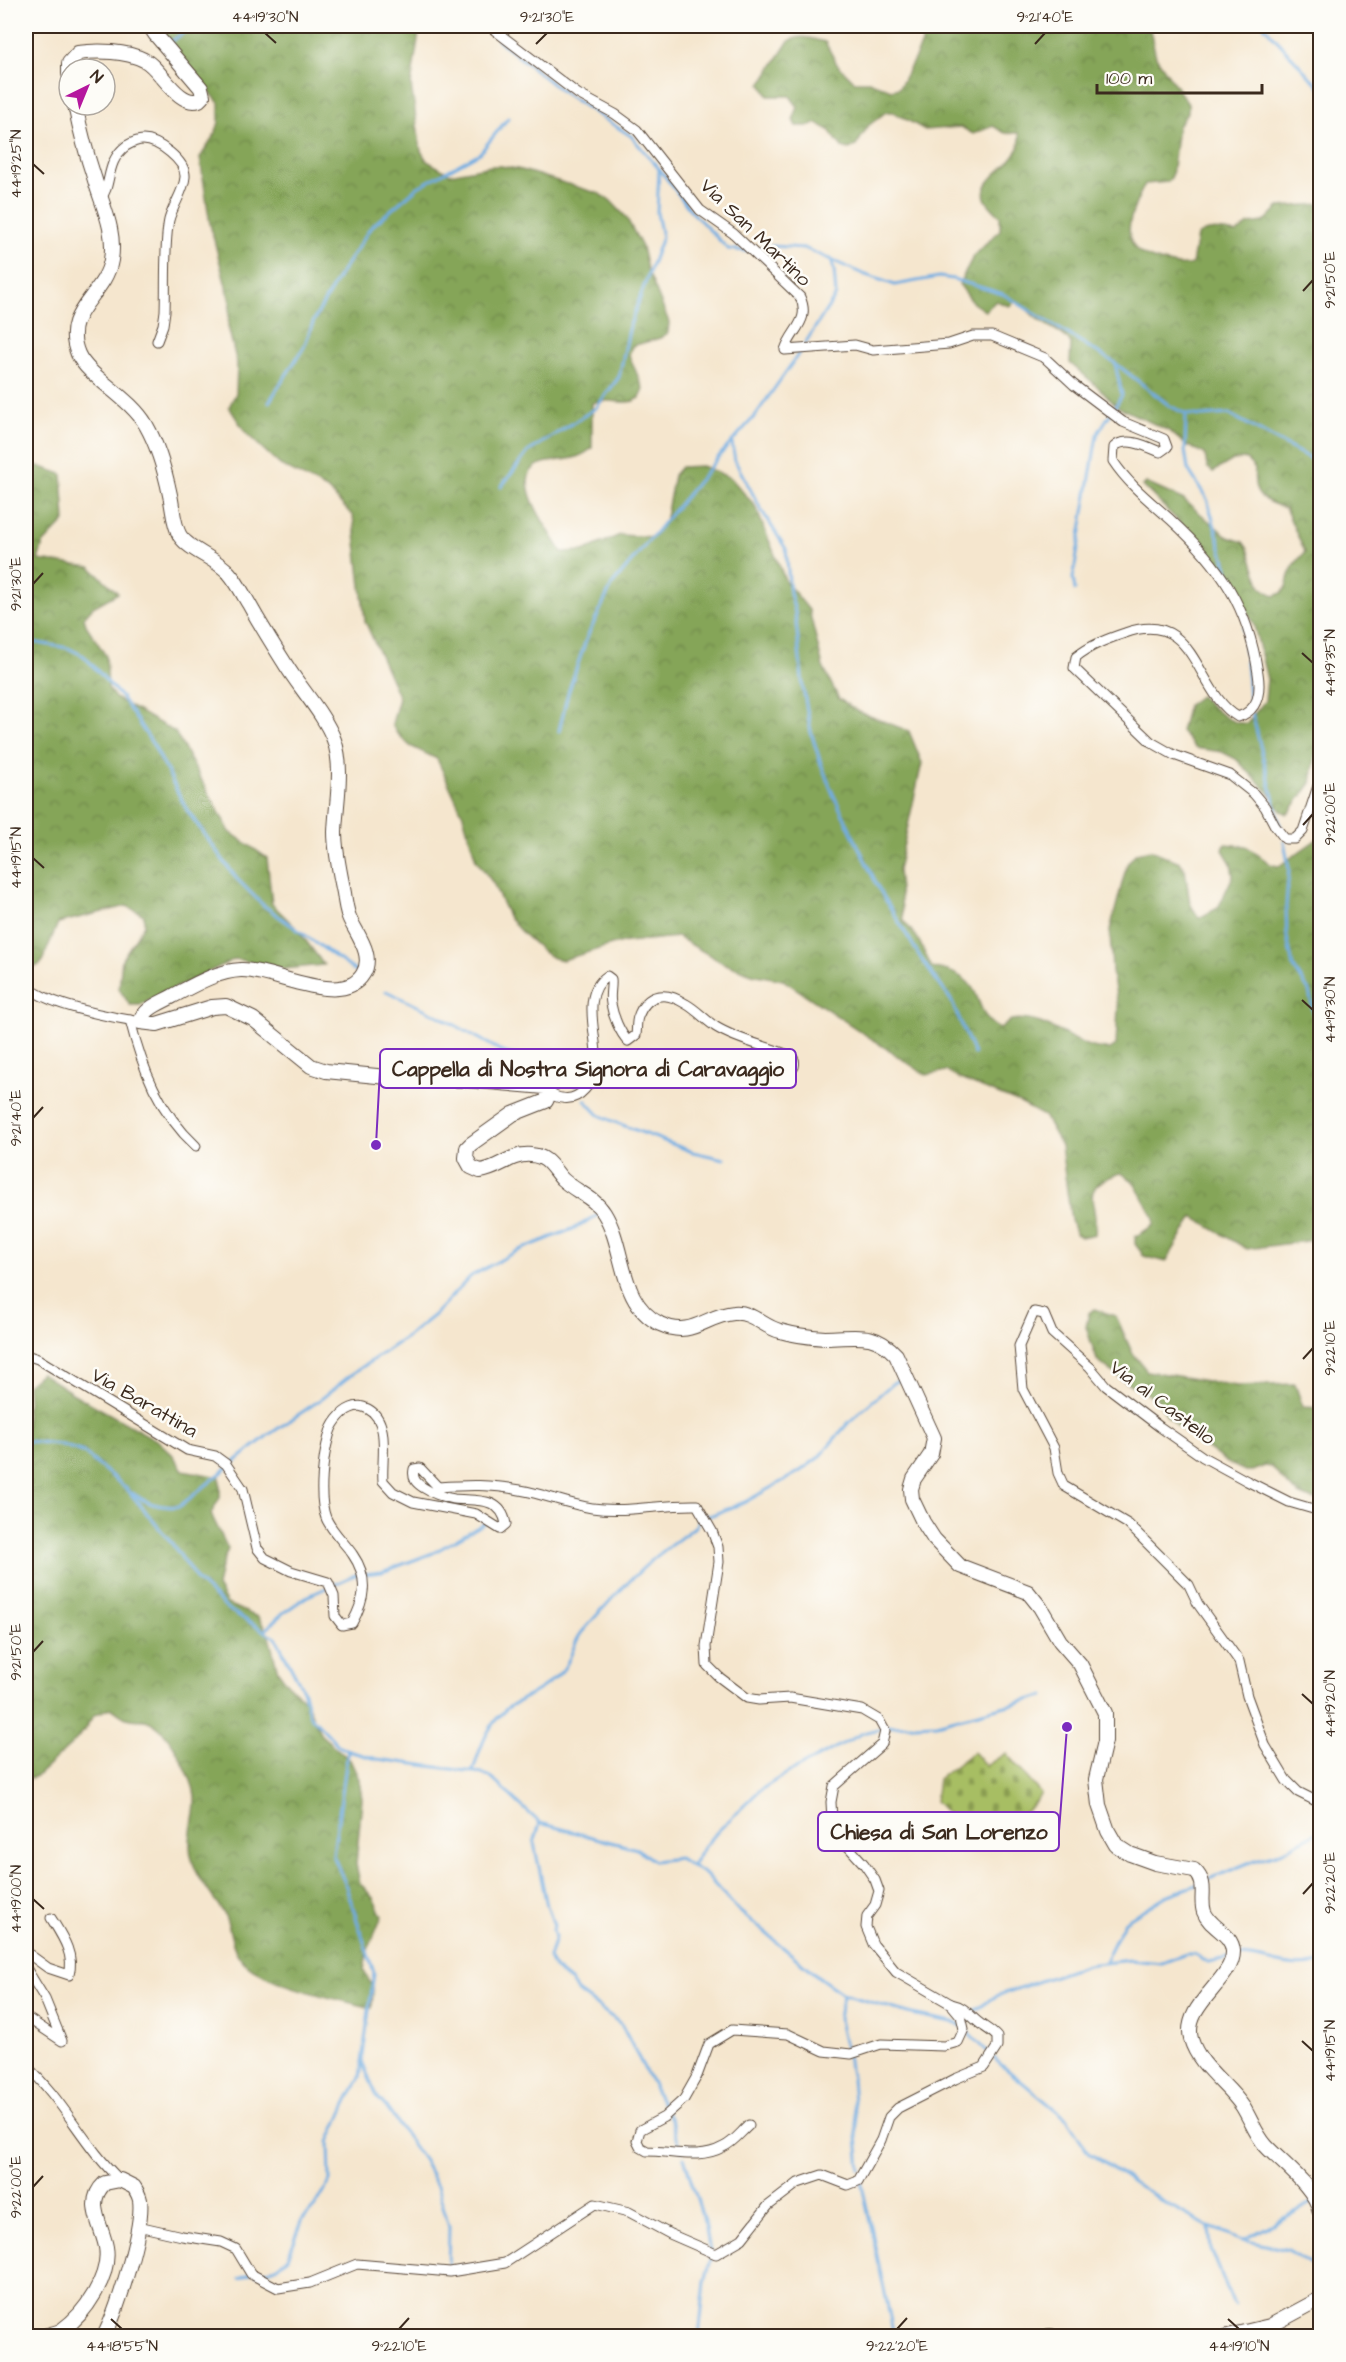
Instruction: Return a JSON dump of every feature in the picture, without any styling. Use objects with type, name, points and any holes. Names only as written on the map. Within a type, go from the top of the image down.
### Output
[{"type":"street","points":[[74,57],[78,53],[128,54],[147,61],[180,95],[192,101],[200,100],[203,93],[201,88],[150,26]]},
{"type":"street","name":"Via San Martino","points":[[489,26],[578,94],[615,114],[637,130],[700,210],[734,234],[800,297],[805,308],[803,320],[785,350],[855,345],[873,350],[949,344],[973,336],[992,336],[1045,358],[1074,385],[1123,422],[1164,439],[1167,447],[1160,452],[1131,442],[1122,442],[1114,447],[1113,461],[1130,485],[1196,544],[1221,573],[1250,635],[1260,683],[1260,696],[1248,714],[1238,717],[1231,713],[1220,702],[1190,652],[1168,632],[1154,628],[1138,628],[1092,645],[1076,657],[1074,668],[1151,742],[1174,755],[1230,775],[1254,794],[1285,839],[1295,839],[1303,831],[1320,780]]},
{"type":"street","points":[[78,117],[113,233],[110,263],[101,285],[78,314],[74,326],[78,354],[85,365],[133,407],[144,421],[156,444],[175,524],[180,536],[186,543],[217,562],[230,574],[285,664],[327,725],[335,742],[338,760],[335,836],[347,914],[365,949],[368,962],[363,974],[355,984],[343,988],[327,989],[245,970],[227,972],[186,989],[144,1011],[135,1021]]},
{"type":"street","points":[[101,198],[105,193],[112,164],[120,152],[135,141],[152,141],[184,168],[183,186],[169,221],[165,311],[157,341]]},
{"type":"street","points":[[549,1094],[564,1099],[575,1096],[582,1092],[592,1079],[596,1065],[592,1017],[594,993],[607,976],[612,984],[611,1004],[628,1041],[636,1035],[637,1019],[649,999],[656,995],[671,996],[687,1004],[715,1026],[735,1036],[793,1057],[795,1061],[794,1067],[779,1071],[751,1069]]},
{"type":"street","points":[[26,986],[45,998],[119,1019],[158,1024],[212,1007],[226,1006],[253,1019],[311,1066],[326,1071],[547,1088],[549,1094],[546,1101],[513,1114],[471,1144],[467,1148],[466,1158],[475,1170],[485,1171],[516,1155],[543,1157],[549,1162],[564,1181],[599,1205],[611,1225],[630,1293],[651,1317],[659,1323],[679,1330],[733,1313],[745,1314],[773,1329],[794,1334],[823,1338],[862,1336],[887,1345],[896,1355],[934,1438],[931,1454],[914,1479],[911,1489],[912,1499],[923,1522],[934,1539],[960,1566],[1028,1592],[1040,1607],[1060,1641],[1080,1664],[1105,1713],[1105,1741],[1096,1779],[1099,1805],[1108,1831],[1116,1845],[1130,1854],[1155,1863],[1194,1870],[1200,1875],[1204,1889],[1203,1909],[1207,1920],[1227,1937],[1233,1951],[1229,1966],[1192,2020],[1192,2040],[1204,2061],[1243,2106],[1264,2144],[1316,2196],[1320,2212]]},
{"type":"street","points":[[135,1021],[145,1072],[160,1102],[178,1129],[196,1146]]},
{"type":"street","name":"Via al Castello","points":[[1320,1511],[1289,1502],[1247,1481],[1203,1456],[1160,1427],[1106,1386],[1090,1367],[1052,1333],[1044,1314],[1034,1312],[1019,1346],[1023,1389],[1054,1448],[1058,1473],[1064,1486],[1128,1524],[1189,1586],[1198,1604],[1239,1660],[1247,1696],[1265,1744],[1286,1780],[1298,1792],[1320,1803]]},
{"type":"street","name":"Via Barattina","points":[[26,1354],[38,1359],[187,1450],[215,1456],[226,1464],[243,1489],[257,1548],[265,1558],[291,1571],[328,1582],[334,1596],[335,1616],[342,1625],[352,1623],[360,1609],[365,1590],[362,1573],[354,1556],[326,1518],[321,1491],[329,1435],[337,1419],[349,1408],[360,1406],[371,1410],[379,1418],[384,1440],[381,1462],[382,1481],[393,1492],[413,1502],[476,1514],[500,1528],[507,1524],[505,1516],[491,1503],[480,1499],[454,1499],[433,1494],[415,1482],[414,1469],[420,1468],[438,1487],[478,1485],[518,1489],[592,1508],[642,1510],[697,1505],[712,1531],[718,1547],[719,1562],[706,1646],[707,1665],[747,1698],[759,1700],[790,1698],[862,1710],[879,1720],[885,1731],[882,1744],[834,1786],[831,1802],[832,1820],[844,1842],[875,1880],[879,1892],[875,1905],[867,1916],[866,1928],[873,1944],[896,1972],[951,2004]]},
{"type":"street","points":[[26,1952],[48,1968],[69,1976],[70,1959],[65,1941],[51,1918]]},
{"type":"street","points":[[26,1968],[45,1999],[62,2041],[26,2017]]},
{"type":"street","points":[[749,2125],[725,2147],[693,2154],[647,2151],[640,2148],[637,2141],[640,2130],[664,2117],[684,2099],[697,2076],[709,2044],[732,2030],[788,2034],[824,2051],[851,2054],[881,2044],[944,2046],[958,2042],[964,2029],[962,2016],[951,2004]]},
{"type":"street","points":[[138,2226],[221,2242],[236,2249],[251,2274],[278,2288],[310,2283],[357,2264],[450,2272],[505,2264],[595,2204],[629,2212],[670,2234],[716,2254],[742,2239],[768,2206],[798,2183],[822,2175],[848,2185],[858,2181],[881,2140],[889,2117],[898,2108],[984,2067],[997,2047],[997,2037],[992,2030],[979,2024],[962,2006],[951,2004]]},
{"type":"street","points":[[26,2066],[66,2111],[84,2137],[120,2180],[134,2187],[138,2194],[140,2202],[138,2226],[113,2320],[104,2337]]},
{"type":"street","points":[[45,2337],[61,2330],[80,2314],[105,2271],[107,2249],[94,2204],[95,2196],[105,2183],[120,2180]]},
{"type":"street","points":[[1228,2337],[1270,2326],[1320,2299]]},
{"type":"green space","points":[[160,26],[420,26],[411,85],[421,151],[427,161],[450,174],[491,166],[522,170],[600,194],[610,200],[626,217],[642,247],[647,269],[669,322],[668,333],[660,338],[632,346],[629,355],[643,388],[640,398],[628,402],[599,401],[592,403],[592,448],[581,455],[544,463],[533,469],[528,478],[529,491],[534,504],[562,552],[583,551],[620,535],[653,537],[665,522],[674,475],[681,467],[702,466],[731,478],[755,506],[786,582],[809,610],[823,667],[839,699],[859,712],[909,731],[922,763],[898,870],[903,920],[918,939],[932,968],[951,972],[972,986],[986,1018],[994,1026],[1000,1029],[1011,1020],[1031,1020],[1089,1046],[1110,1049],[1116,1045],[1118,1007],[1112,972],[1110,930],[1127,864],[1136,853],[1151,850],[1180,862],[1185,870],[1190,904],[1199,918],[1218,908],[1233,876],[1231,863],[1223,850],[1225,844],[1246,846],[1272,865],[1279,866],[1320,837],[1320,1239],[1247,1249],[1193,1217],[1166,1262],[1144,1256],[1135,1244],[1135,1237],[1154,1225],[1154,1218],[1133,1181],[1121,1173],[1098,1184],[1093,1190],[1095,1234],[1081,1237],[1075,1233],[1071,1220],[1061,1146],[1044,1116],[947,1071],[926,1075],[783,980],[752,974],[723,963],[678,937],[618,943],[563,960],[545,953],[522,933],[509,918],[493,883],[476,860],[463,815],[437,759],[410,746],[396,732],[392,724],[399,698],[365,621],[353,516],[327,489],[280,465],[246,433],[229,407],[236,393],[237,364],[228,326],[230,302],[210,224],[200,158],[216,132],[219,122],[219,103],[168,40]]},
{"type":"green space","points":[[922,26],[1153,26],[1150,30],[1156,57],[1188,104],[1188,112],[1178,126],[1172,176],[1168,182],[1145,184],[1134,208],[1129,230],[1131,240],[1136,249],[1145,256],[1176,265],[1192,264],[1197,236],[1201,233],[1216,230],[1236,233],[1249,224],[1264,222],[1279,207],[1320,204],[1320,728],[1311,783],[1288,814],[1281,811],[1270,794],[1236,759],[1222,752],[1195,748],[1181,731],[1188,705],[1200,696],[1227,718],[1247,723],[1265,701],[1267,679],[1254,625],[1226,569],[1143,486],[1146,483],[1184,500],[1228,537],[1243,542],[1248,549],[1261,587],[1274,596],[1283,592],[1292,569],[1305,552],[1285,508],[1260,496],[1255,485],[1255,469],[1246,459],[1233,460],[1213,472],[1207,467],[1205,454],[1186,445],[1169,431],[1118,407],[1070,363],[1071,343],[1063,335],[1015,302],[1009,306],[996,301],[985,311],[973,303],[959,284],[973,257],[1000,230],[1000,216],[986,200],[985,190],[988,182],[1016,152],[1020,143],[1019,133],[1005,133],[993,126],[973,134],[961,127],[925,130],[893,112],[886,112],[868,126],[856,146],[849,149],[842,147],[829,130],[817,123],[811,126],[796,126],[793,120],[798,107],[790,96],[768,96],[761,84],[788,42],[802,37],[825,42],[837,64],[854,81],[869,81],[891,90],[899,88],[922,44]]},
{"type":"green space","points":[[26,462],[62,474],[65,521],[43,544],[38,560],[90,567],[118,593],[93,607],[84,617],[86,625],[106,656],[108,688],[115,698],[175,732],[230,832],[267,858],[272,904],[297,929],[324,965],[284,969],[235,959],[140,1005],[130,1005],[119,989],[122,959],[144,925],[144,915],[127,906],[58,923],[41,964],[33,968],[26,965]]},
{"type":"green space","points":[[1094,1309],[1116,1316],[1132,1352],[1147,1371],[1237,1386],[1295,1384],[1303,1407],[1320,1408],[1320,1501],[1298,1493],[1272,1467],[1265,1466],[1245,1471],[1226,1462],[1180,1428],[1168,1417],[1157,1399],[1126,1382],[1097,1360],[1086,1327],[1089,1313]]},
{"type":"green space","points":[[41,1373],[158,1441],[172,1454],[183,1470],[220,1477],[220,1497],[211,1514],[228,1549],[217,1587],[227,1604],[258,1617],[268,1633],[278,1671],[290,1687],[305,1699],[321,1735],[350,1760],[359,1779],[362,1799],[356,1864],[360,1883],[373,1898],[382,1916],[367,1952],[364,1971],[373,1988],[372,2008],[281,1983],[248,1966],[238,1955],[226,1917],[202,1881],[191,1856],[190,1841],[195,1797],[191,1781],[171,1742],[154,1724],[146,1720],[125,1717],[111,1708],[94,1715],[71,1745],[37,1776],[26,1780],[26,1409],[27,1385]]},
{"type":"green space","points":[[973,1752],[986,1766],[1006,1753],[1041,1794],[1014,1822],[1006,1815],[987,1831],[961,1828],[935,1801],[938,1779]]},
{"type":"waterway","points":[[169,43],[193,26]]},
{"type":"waterway","points":[[1264,26],[1320,88]]},
{"type":"waterway","points":[[498,40],[564,93],[631,136],[691,211],[728,249],[745,251],[771,246],[804,248],[863,274],[895,285],[939,277],[1003,294],[1115,363],[1170,406],[1186,414],[1202,416],[1229,414],[1320,464]]},
{"type":"waterway","points":[[269,402],[304,347],[314,320],[339,276],[371,227],[418,187],[480,153],[508,118]]},
{"type":"waterway","points":[[501,487],[528,452],[596,408],[619,377],[630,325],[662,237],[657,213],[659,169]]},
{"type":"waterway","points":[[559,731],[568,693],[587,637],[612,585],[755,416],[795,359],[836,295],[831,259]]},
{"type":"waterway","points":[[1075,590],[1073,578],[1097,435],[1122,395],[1115,363]]},
{"type":"waterway","points":[[1186,414],[1185,450],[1188,469],[1207,499],[1232,586]]},
{"type":"waterway","points":[[732,443],[735,461],[786,549],[803,688],[811,732],[821,764],[879,889],[922,960],[951,1000],[974,1054]]},
{"type":"waterway","points":[[1243,627],[1250,707]]},
{"type":"waterway","points":[[26,641],[68,648],[84,656],[122,698],[154,746],[187,810],[236,878],[263,905],[358,973]]},
{"type":"waterway","points":[[1252,713],[1281,829]]},
{"type":"waterway","points":[[1284,841],[1289,869],[1286,906],[1287,937],[1293,966],[1309,991],[1320,1045]]},
{"type":"waterway","points":[[386,991],[437,1015],[505,1053],[524,1058],[576,1085]]},
{"type":"waterway","points":[[585,1100],[599,1115],[612,1121],[693,1152],[724,1159]]},
{"type":"waterway","points":[[132,1493],[155,1505],[180,1506],[267,1436],[408,1336],[434,1315],[471,1276],[517,1251],[575,1228],[598,1215]]},
{"type":"waterway","points":[[473,1771],[482,1744],[497,1718],[512,1705],[556,1677],[568,1663],[579,1637],[589,1624],[659,1554],[696,1526],[699,1516],[712,1515],[745,1502],[799,1472],[818,1458],[849,1422],[893,1383],[903,1379]]},
{"type":"waterway","points":[[26,1441],[59,1444],[83,1452],[127,1489]]},
{"type":"waterway","points":[[127,1489],[173,1545],[197,1580],[226,1608],[276,1638],[304,1692],[309,1714],[339,1746],[348,1751],[377,1759],[481,1773],[490,1777],[540,1823],[637,1849],[654,1861],[679,1858],[705,1874],[738,1910],[820,1978],[843,1994],[912,2014],[957,2023],[961,2026]]},
{"type":"waterway","points":[[265,1630],[283,1613],[306,1597],[355,1575],[382,1572],[433,1553],[485,1523]]},
{"type":"waterway","points":[[691,1866],[712,1837],[759,1791],[863,1733],[890,1726],[936,1724],[1044,1696]]},
{"type":"waterway","points":[[256,2274],[276,2268],[288,2257],[303,2219],[316,2205],[330,2181],[329,2142],[360,2077],[374,1973],[345,1883],[333,1855],[348,1751]]},
{"type":"waterway","points":[[540,1823],[534,1843],[555,1937],[549,1958],[554,1968],[571,1982],[577,1991],[621,2024],[671,2120],[682,2151]]},
{"type":"waterway","points":[[1205,1881],[1253,1861],[1277,1854],[1320,1831]]},
{"type":"waterway","points":[[1105,1961],[1125,1921],[1166,1896],[1199,1884]]},
{"type":"waterway","points":[[972,2013],[996,1996],[1087,1965],[1130,1960],[1162,1963],[1186,1954],[1194,1954],[1208,1962],[1228,1958]]},
{"type":"waterway","points":[[1237,1956],[1297,1966],[1320,1963]]},
{"type":"waterway","points":[[843,1994],[839,2019],[852,2079],[860,2170]]},
{"type":"waterway","points":[[966,2030],[999,2063],[1067,2119],[1089,2153],[1165,2203],[1209,2227],[1243,2240],[1288,2250],[1320,2269]]},
{"type":"waterway","points":[[362,2062],[378,2098],[424,2161],[437,2186],[449,2226],[448,2271]]},
{"type":"waterway","points":[[684,2157],[706,2228],[711,2259],[705,2282],[699,2336]]},
{"type":"waterway","points":[[861,2180],[894,2336]]},
{"type":"waterway","points":[[1243,2240],[1314,2202]]},
{"type":"waterway","points":[[1209,2227],[1211,2249],[1234,2305]]},
{"type":"waterway","points":[[240,2278],[250,2274]]},
{"type":"place","name":"Cappella di Nostra Signora di Caravaggio","points":[[376,1145]]},
{"type":"place","name":"Chiesa di San Lorenzo","points":[[1067,1727]]}]
